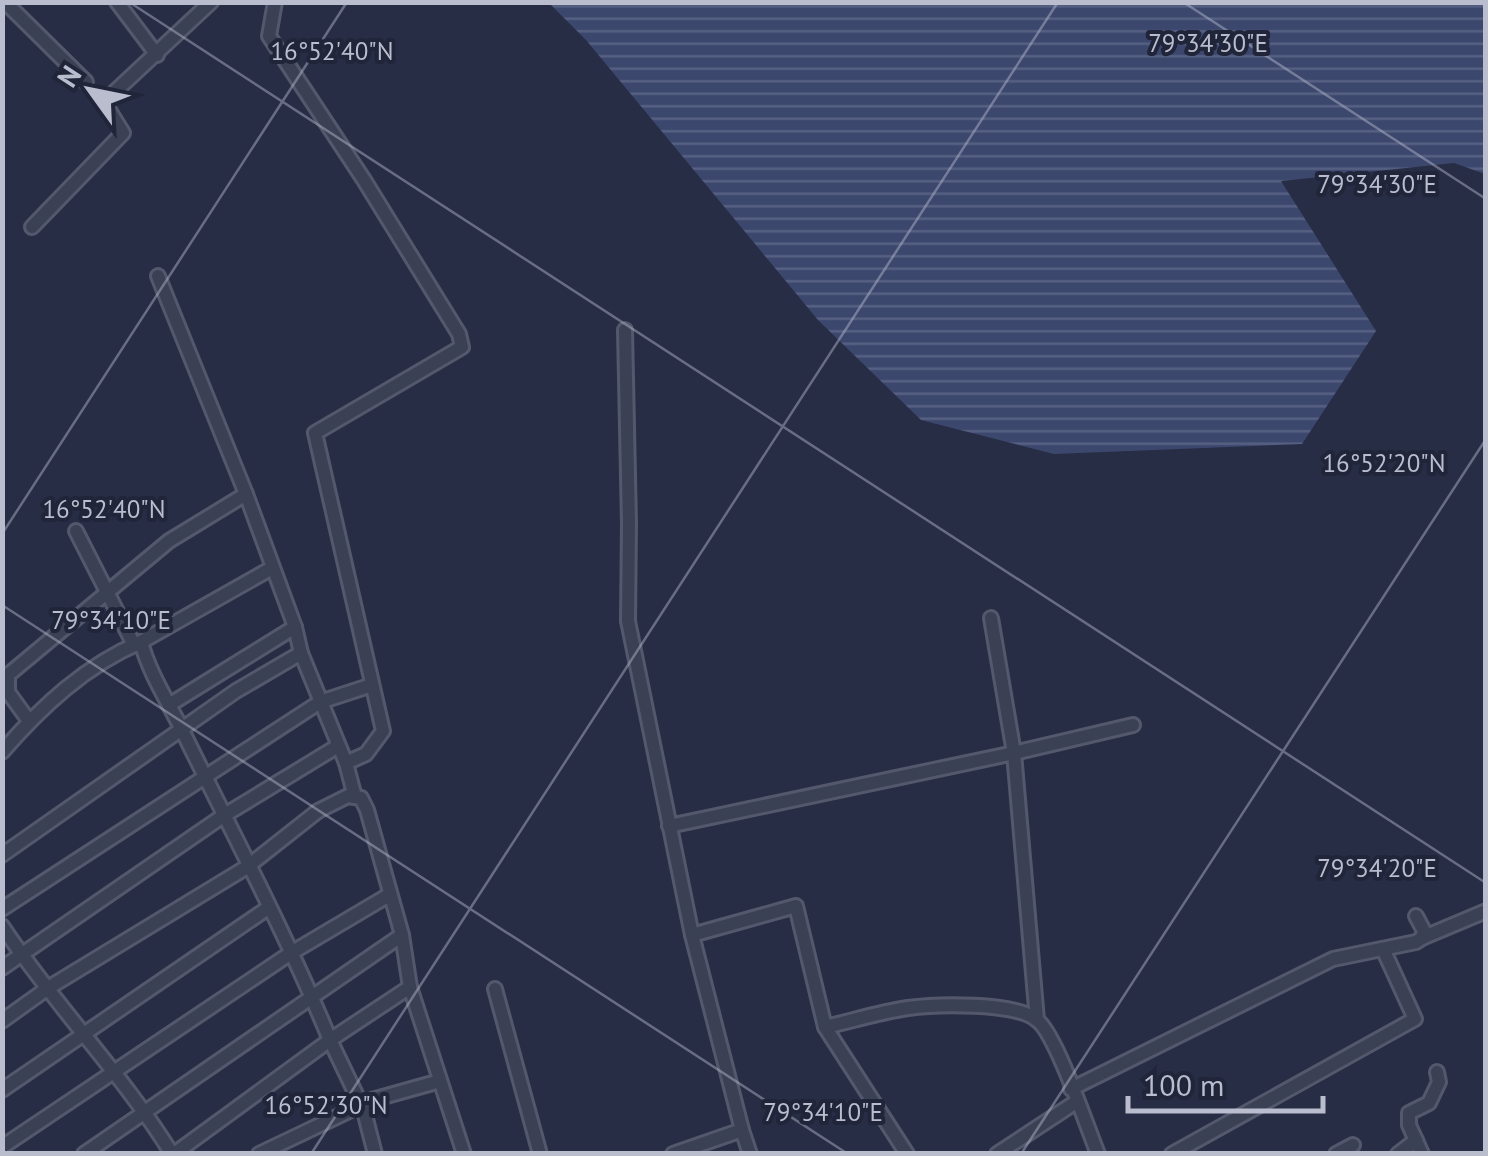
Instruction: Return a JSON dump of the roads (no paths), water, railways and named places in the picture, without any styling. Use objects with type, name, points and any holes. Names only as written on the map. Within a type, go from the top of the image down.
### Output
[{"type":"street","points":[[5,2],[86,82]]},
{"type":"street","points":[[117,2],[157,55]]},
{"type":"street","points":[[32,227],[122,133],[106,100],[210,2]]},
{"type":"street","points":[[276,2],[269,36],[364,180],[459,334],[462,347],[315,433],[383,730],[366,754],[346,763]]},
{"type":"street","points":[[158,276],[246,494],[355,796]]},
{"type":"street","points":[[625,330],[628,621],[692,936],[750,1154]]},
{"type":"street","points":[[29,721],[8,692],[8,675],[169,541],[246,494]]},
{"type":"street","points":[[76,531],[183,731],[292,952],[362,1106],[375,1154]]},
{"type":"street","points":[[2,752],[29,721],[114,652],[272,568]]},
{"type":"street","points":[[991,618],[1014,754],[1038,1020],[1051,1040],[1098,1154]]},
{"type":"street","points":[[169,705],[295,627]]},
{"type":"street","points":[[2,855],[236,691],[301,653]]},
{"type":"street","points":[[2,908],[320,702],[372,685]]},
{"type":"street","points":[[669,826],[1014,754],[1133,725]]},
{"type":"street","points":[[2,968],[223,816],[338,746]]},
{"type":"street","points":[[2,1021],[48,988],[247,866],[318,811],[355,796],[367,810],[402,935],[410,987],[464,1154]]},
{"type":"street","points":[[2,1147],[292,952],[389,895]]},
{"type":"street","points":[[692,936],[796,906],[825,1028],[907,1154]]},
{"type":"street","points":[[2,1090],[268,908]]},
{"type":"street","points":[[997,1154],[1074,1095],[1333,960],[1422,938],[1486,911]]},
{"type":"street","points":[[1416,916],[1424,931],[1422,938]]},
{"type":"street","points":[[2,926],[82,1036],[146,1112],[173,1154],[410,987]]},
{"type":"street","points":[[84,1154],[402,935]]},
{"type":"street","points":[[1172,1154],[1415,1019],[1383,949]]},
{"type":"street","points":[[495,989],[540,1154]]},
{"type":"street","points":[[825,1028],[909,1008],[970,1006],[1011,1010],[1038,1020]]},
{"type":"street","points":[[1422,1154],[1409,1125],[1409,1112],[1429,1103],[1440,1082],[1437,1072]]},
{"type":"street","points":[[258,1154],[362,1106],[440,1081]]},
{"type":"street","points":[[673,1154],[742,1130]]},
{"type":"street","points":[[1398,1154],[1416,1140]]},
{"type":"street","points":[[1336,1154],[1353,1145]]},
{"type":"water","points":[[549,3],[1485,3],[1485,174],[1454,163],[1281,181],[1376,331],[1302,444],[1054,454],[921,420],[818,320],[586,40]]}]
